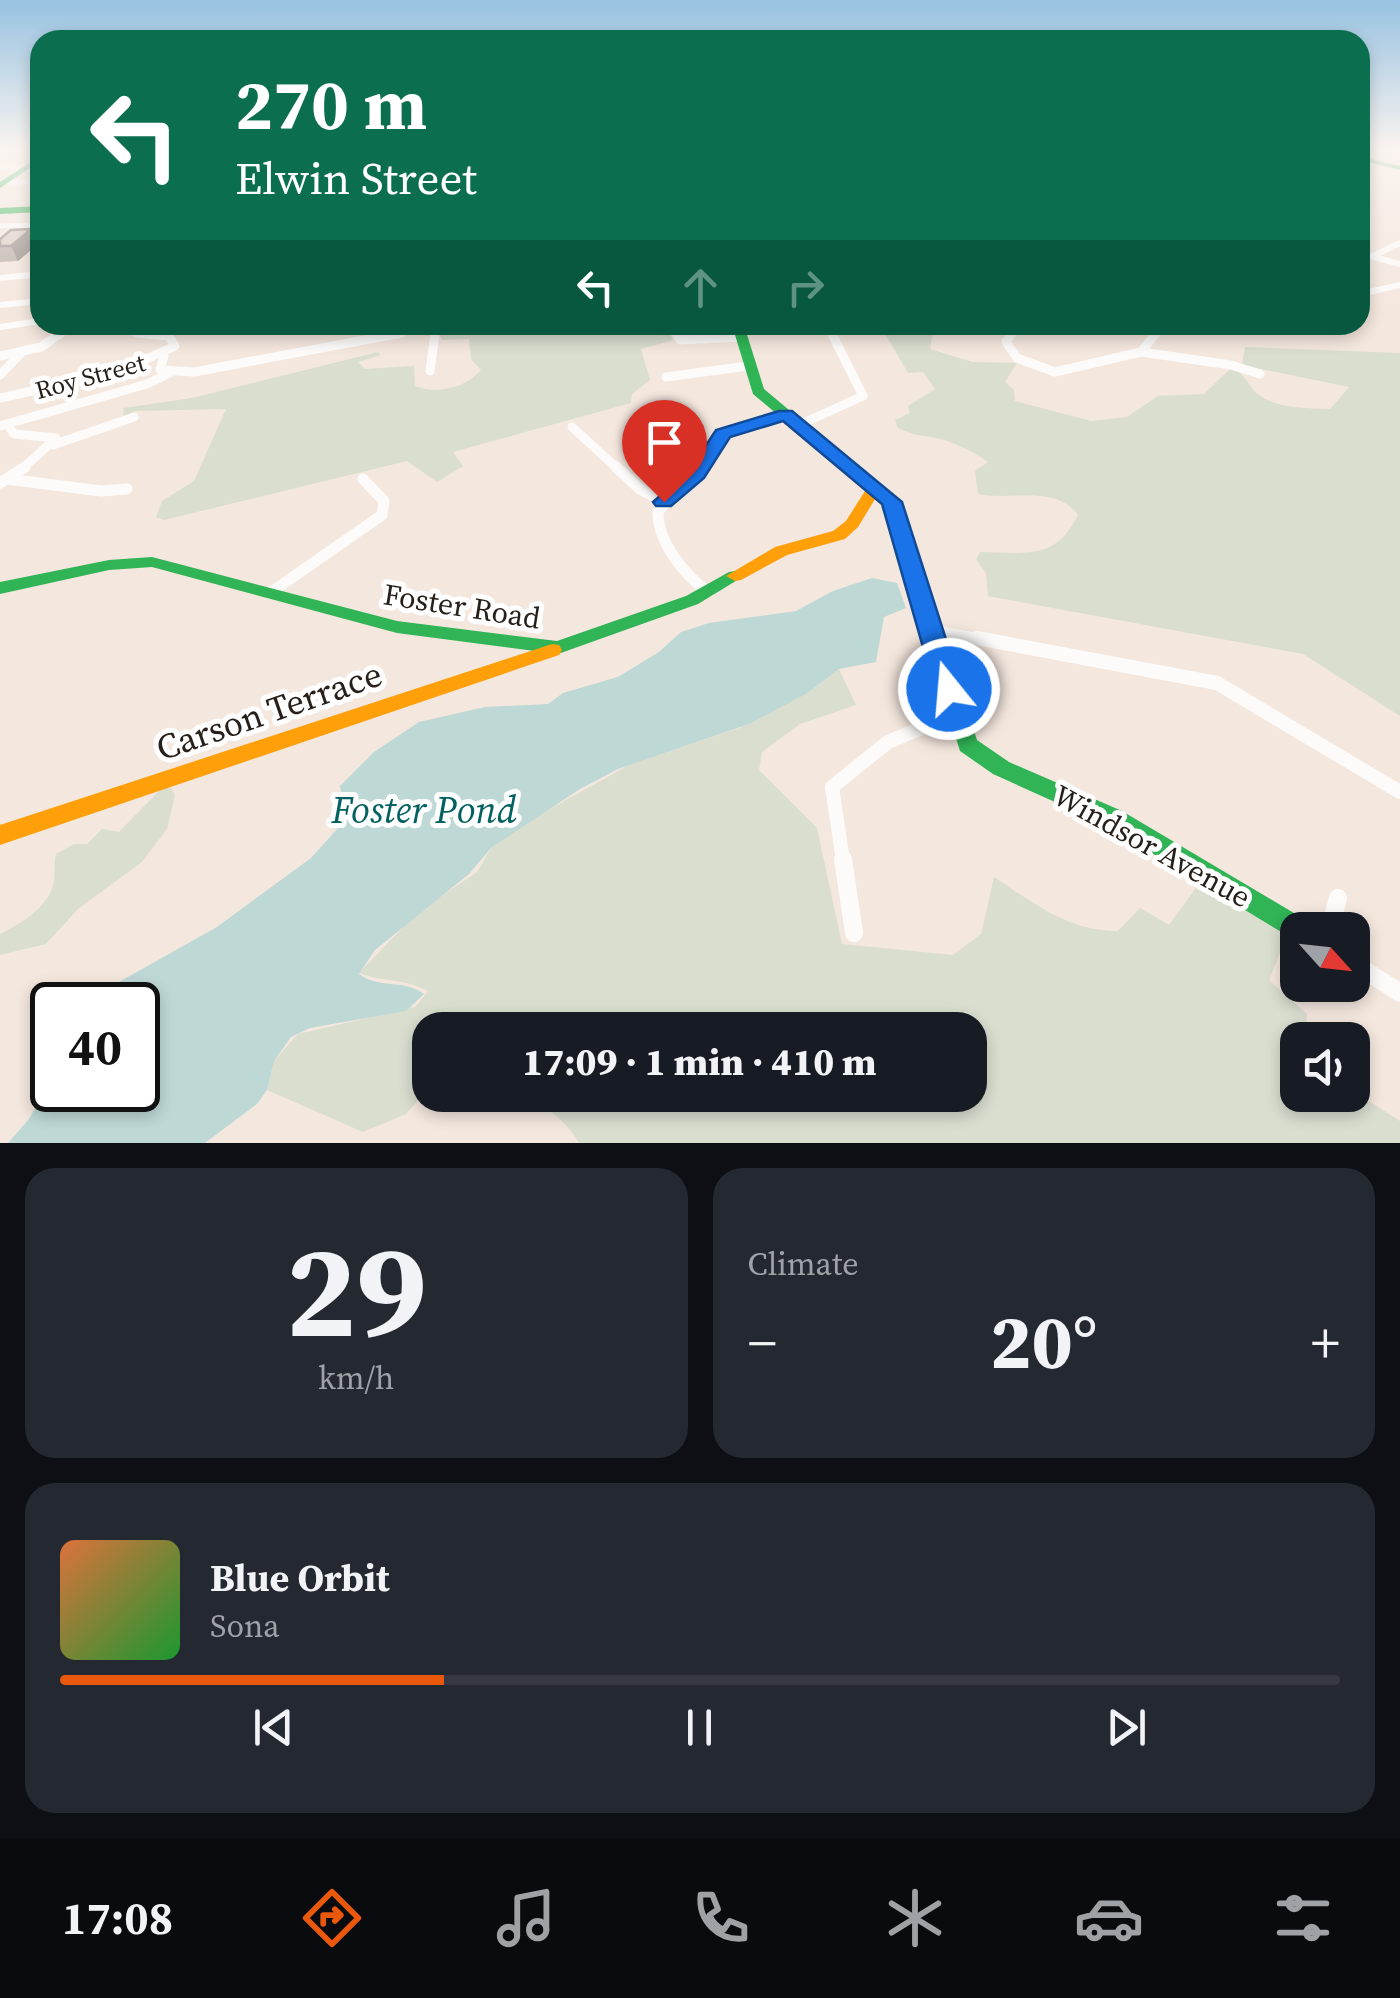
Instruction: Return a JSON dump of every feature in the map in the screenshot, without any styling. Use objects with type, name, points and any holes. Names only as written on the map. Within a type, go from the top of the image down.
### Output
[{"type":"street","points":[[0,211],[30,210]]},
{"type":"street","points":[[0,226],[30,224]]},
{"type":"street","points":[[0,239],[30,238]]},
{"type":"street","points":[[1373,256],[1400,242]]},
{"type":"street","points":[[1370,255],[1400,264]]},
{"type":"street","points":[[0,278],[30,275]]},
{"type":"street","points":[[1370,292],[1400,285]]},
{"type":"street","points":[[0,305],[30,302]]},
{"type":"street","points":[[0,327],[30,322]]},
{"type":"street","points":[[0,356],[53,341],[57,335]]},
{"type":"street","name":"Roy Street","points":[[0,398],[164,356],[175,346],[174,340],[145,335]]},
{"type":"street","points":[[4,425],[147,384],[170,373],[258,363],[390,335]]},
{"type":"street","points":[[430,371],[435,335]]},
{"type":"street","points":[[677,335],[680,340],[713,335]]},
{"type":"street","name":"Windsor Avenue","points":[[741,335],[758,391],[875,486],[894,508],[968,746],[989,762],[1103,812],[1280,918]]},
{"type":"street","points":[[708,592],[689,578],[657,526],[664,502],[697,474],[723,434],[792,420],[863,396],[851,364],[833,335]]},
{"type":"street","points":[[1010,335],[1006,344],[1010,352],[1047,372],[1142,352],[1219,363],[1260,374]]},
{"type":"street","points":[[1142,352],[1155,335]]},
{"type":"street","points":[[0,374],[22,352]]},
{"type":"street","points":[[164,356],[158,367],[170,373]]},
{"type":"street","points":[[1217,377],[1219,363]]},
{"type":"street","points":[[666,377],[748,366]]},
{"type":"street","points":[[3,481],[52,445],[134,417]]},
{"type":"street","points":[[4,425],[14,434],[56,438],[52,445]]},
{"type":"street","points":[[572,426],[640,489],[664,502]]},
{"type":"street","points":[[270,594],[382,515],[384,501],[363,478]]},
{"type":"street","points":[[3,481],[101,491],[126,488]]},
{"type":"street","name":"Foster Road","points":[[0,588],[142,562],[417,630],[558,648],[708,592],[772,554],[845,531],[875,486]]},
{"type":"street","points":[[931,630],[1217,683],[1400,792]]},
{"type":"street","name":"Carson Terrace","points":[[0,836],[558,648]]},
{"type":"street","points":[[854,933],[832,787],[857,760],[935,719],[955,714]]},
{"type":"street","points":[[1334,912],[1338,898]]},
{"type":"street","points":[[1370,974],[1400,993]]},
{"type":"green space","points":[[440,335],[670,335],[673,340],[641,349],[650,380],[632,394],[631,403],[453,452],[463,466],[437,482],[407,461],[164,520],[156,517],[162,501],[194,481],[226,409],[134,411],[123,418],[124,408],[192,398],[378,352],[381,355],[358,362],[365,369],[414,366],[415,386],[433,390],[451,388],[481,370],[471,359],[469,339],[442,340]]},
{"type":"green space","points":[[886,335],[933,335],[930,349],[973,362],[1017,363],[1005,382],[1014,390],[1015,401],[1091,421],[1127,417],[1158,396],[1204,394],[1231,368],[1266,400],[1293,407],[1330,409],[1349,387],[1242,365],[1245,347],[1400,353],[1400,716],[1303,654],[988,596],[986,573],[976,559],[980,552],[1025,553],[1049,547],[1069,530],[1078,515],[1069,505],[1045,497],[978,494],[975,471],[988,462],[950,442],[898,428],[895,420],[910,413],[908,406],[935,389],[923,372],[908,373]]},
{"type":"green space","points":[[839,669],[856,705],[800,724],[762,752],[759,770],[817,828],[842,944],[953,955],[981,934],[994,877],[1068,921],[1118,931],[1140,908],[1169,925],[1200,882],[1280,932],[1280,953],[1269,980],[1280,990],[1280,1002],[1294,1002],[1307,1014],[1307,1022],[1280,1022],[1280,1112],[1370,1112],[1370,1102],[1400,1121],[1400,1143],[579,1143],[551,1112],[987,1112],[987,1012],[412,1012],[412,1107],[406,1114],[363,1132],[267,1090],[274,1061],[298,1034],[415,1007],[428,991],[359,973],[417,913],[477,872],[492,847],[532,819],[629,765],[742,727],[806,694]]},
{"type":"green space","points":[[162,788],[171,788],[175,795],[167,829],[142,862],[78,909],[46,944],[0,955],[0,934],[31,915],[50,894],[56,854],[74,844],[87,844],[102,829],[119,832]]},
{"type":"water","name":"Foster Pond","points":[[872,578],[897,583],[906,608],[884,617],[876,662],[839,669],[806,694],[749,724],[618,769],[492,847],[469,874],[375,950],[359,974],[424,994],[406,1011],[310,1028],[291,1037],[274,1061],[267,1090],[257,1104],[205,1143],[8,1143],[33,1112],[160,1112],[160,982],[119,982],[217,927],[311,858],[346,819],[340,786],[374,752],[419,722],[485,707],[548,704],[563,693],[618,677],[659,652],[681,632],[709,623],[796,611],[833,591]]},
{"type":"building","points":[[30,229],[11,246],[0,246],[0,239],[11,230]]},
{"type":"traffic: fast","points":[[0,211],[30,210]]},
{"type":"traffic: fast","points":[[741,335],[758,391],[891,502],[968,745],[1001,768],[1114,818],[1280,918]]},
{"type":"traffic: fast","points":[[0,588],[109,565],[152,562],[397,627],[558,648],[692,600],[735,576]]},
{"type":"traffic: slow","points":[[735,576],[781,551],[839,535],[852,524],[875,486]]},
{"type":"traffic: slow","points":[[0,835],[552,650]]},
{"type":"route","points":[[664,502],[697,474],[723,434],[786,414],[884,492],[891,502],[949,689]]}]
